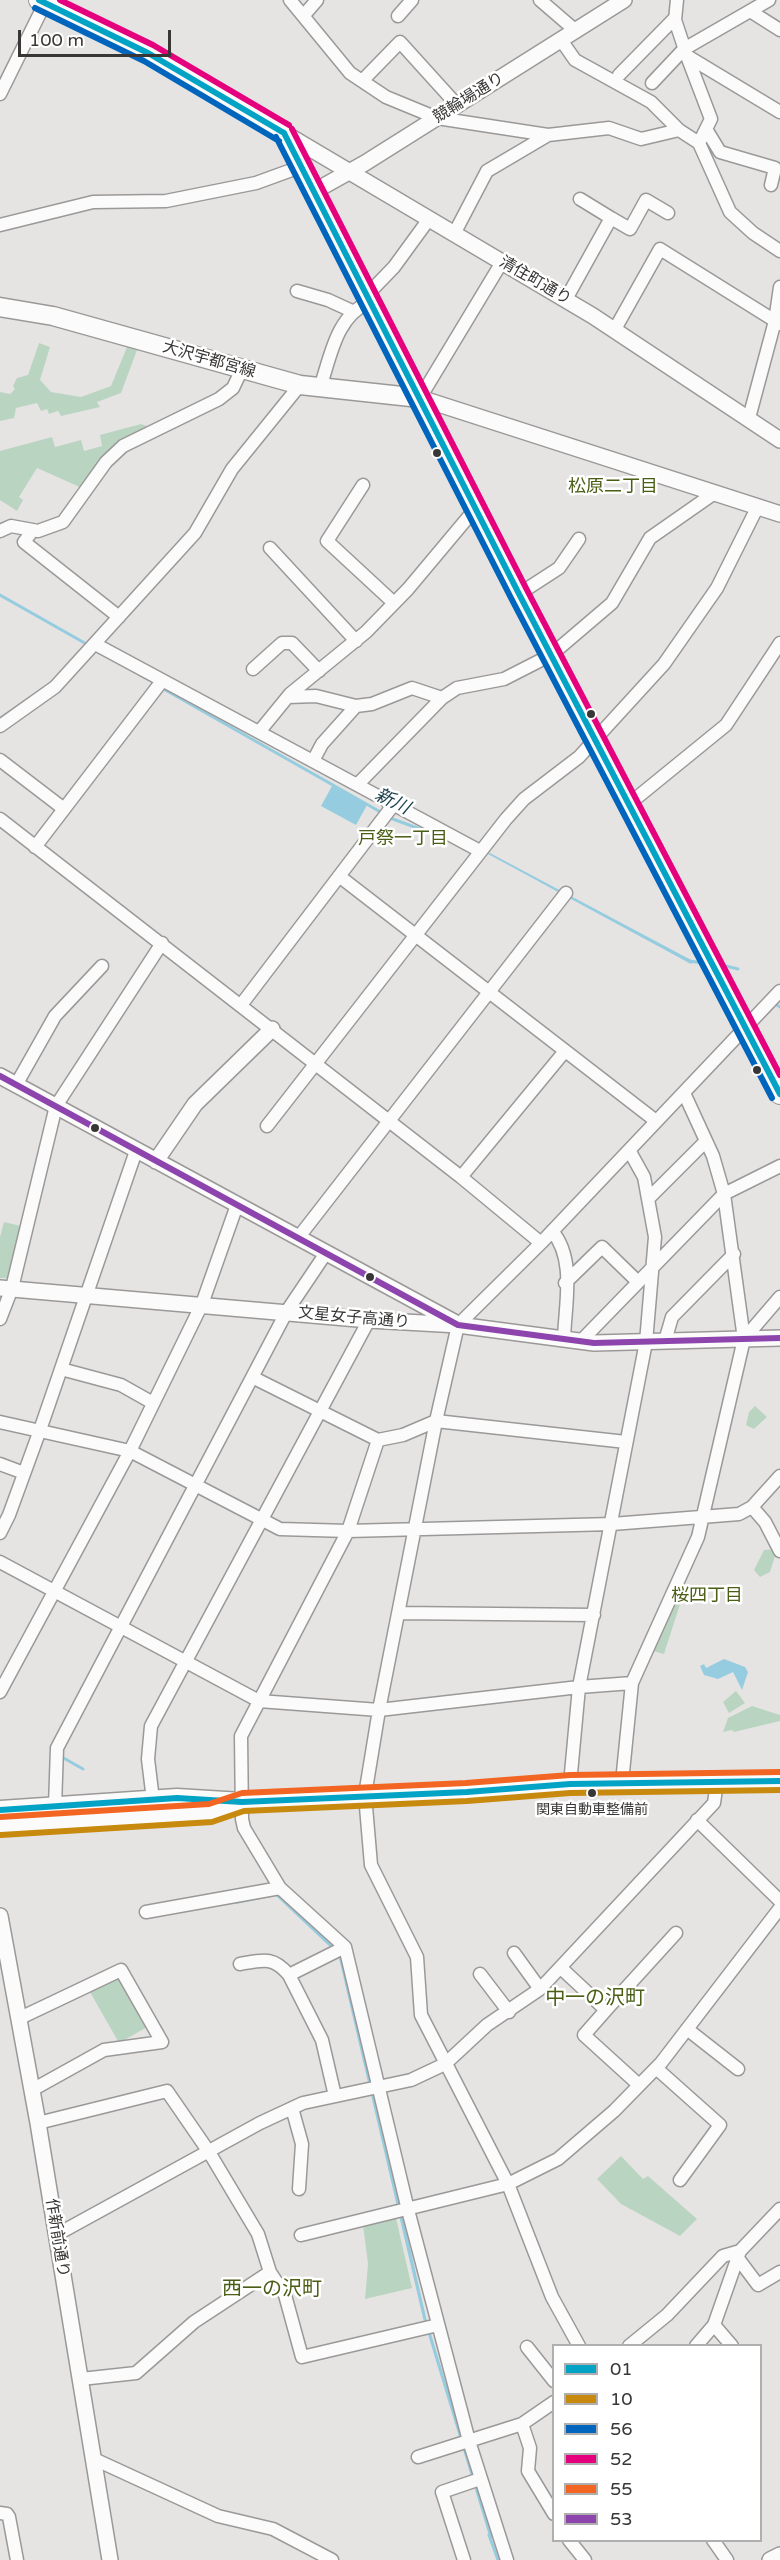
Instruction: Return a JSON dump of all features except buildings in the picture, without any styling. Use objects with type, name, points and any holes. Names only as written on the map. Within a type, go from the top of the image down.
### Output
[{"type":"highway","points":[[42,1],[148,53],[284,133],[475,509],[780,1094]]},
{"type":"main road","name":"大沢宇都宮線","points":[[0,307],[48,315],[300,384],[420,398]]},
{"type":"main road","points":[[0,1810],[153,1800],[203,1798],[242,1802],[467,1792],[622,1782],[780,1781]]},
{"type":"main road","points":[[0,1826],[211,1813],[242,1802]]},
{"type":"street","points":[[290,0],[350,73],[386,97],[437,118],[548,135],[609,128],[642,140],[679,130]]},
{"type":"street","points":[[304,15],[317,0]]},
{"type":"street","points":[[398,15],[412,0]]},
{"type":"street","points":[[540,0],[576,31]]},
{"type":"street","name":"競輪場通り","points":[[313,192],[350,172],[624,0]]},
{"type":"street","points":[[676,0],[675,18],[711,119],[699,143]]},
{"type":"street","points":[[0,94],[42,1]]},
{"type":"street","points":[[652,82],[686,52],[761,5],[780,8]]},
{"type":"street","points":[[761,5],[780,30]]},
{"type":"street","points":[[619,75],[675,18]]},
{"type":"street","points":[[561,40],[575,60],[651,102],[679,130],[699,143],[730,212],[753,233],[780,251]]},
{"type":"street","points":[[362,81],[400,42],[456,105]]},
{"type":"street","points":[[686,52],[780,112]]},
{"type":"street","points":[[706,129],[720,152],[775,168],[771,185]]},
{"type":"street","name":"清住町通り","points":[[284,133],[615,329],[780,440]]},
{"type":"street","points":[[454,234],[487,171],[548,135]]},
{"type":"street","points":[[0,225],[93,202],[166,201],[256,183],[300,167]]},
{"type":"street","points":[[580,200],[630,229],[646,200],[668,213]]},
{"type":"street","points":[[566,299],[611,218]]},
{"type":"street","points":[[320,388],[341,328],[352,311],[368,299],[394,267],[429,219]]},
{"type":"street","points":[[615,329],[660,249],[777,323]]},
{"type":"street","points":[[502,262],[420,398],[780,514]]},
{"type":"street","points":[[749,418],[777,323],[780,287]]},
{"type":"street","points":[[297,291],[328,300],[352,311]]},
{"type":"street","points":[[0,531],[11,526],[33,530],[63,522],[106,462],[123,446],[219,399],[233,388],[242,369]]},
{"type":"street","points":[[1,723],[55,687],[195,533],[232,469],[300,384]]},
{"type":"street","points":[[363,485],[327,541],[394,603]]},
{"type":"street","points":[[358,784],[442,698],[457,688],[504,679],[551,655],[612,603],[650,538],[713,494]]},
{"type":"street","points":[[267,1126],[417,936],[480,851],[524,799],[565,769],[664,664],[717,588],[757,508]]},
{"type":"street","points":[[259,732],[288,698],[356,640],[394,603],[475,509]]},
{"type":"street","points":[[33,530],[24,542],[119,617]]},
{"type":"street","points":[[519,594],[559,568],[579,539]]},
{"type":"street","points":[[270,548],[356,640]]},
{"type":"street","points":[[253,669],[282,643],[292,643],[319,671]]},
{"type":"street","points":[[95,644],[480,851]]},
{"type":"street","points":[[629,804],[726,725],[780,644]]},
{"type":"street","points":[[35,847],[162,681]]},
{"type":"street","points":[[288,698],[316,696],[356,706],[372,704],[412,688],[442,698]]},
{"type":"street","points":[[313,761],[322,744],[356,706]]},
{"type":"street","points":[[0,759],[64,809]]},
{"type":"street","points":[[241,1005],[394,804]]},
{"type":"street","points":[[0,819],[461,1177],[541,1243]]},
{"type":"street","points":[[339,876],[656,1121]]},
{"type":"street","points":[[298,1238],[387,1120],[566,893]]},
{"type":"street","points":[[0,1319],[6,1288],[56,1106],[162,943]]},
{"type":"street","points":[[16,1085],[55,1016],[102,966]]},
{"type":"street","points":[[578,2344],[552,2297],[508,2184],[421,2015],[417,1957],[371,1865],[365,1795],[379,1710],[417,1528],[436,1421],[458,1325],[541,1243],[780,991]]},
{"type":"street","points":[[767,1006],[780,1012]]},
{"type":"street","points":[[156,1161],[195,1104],[272,1029]]},
{"type":"street","points":[[461,1177],[565,1051]]},
{"type":"street","points":[[0,1076],[458,1325]]},
{"type":"street","points":[[622,1782],[632,1683],[688,1562],[702,1517],[744,1339],[724,1194],[706,1141],[684,1093]]},
{"type":"street","points":[[650,1197],[706,1141]]},
{"type":"street","points":[[570,1784],[579,1686],[646,1342],[655,1238],[650,1197],[644,1177],[629,1150]]},
{"type":"street","points":[[0,1533],[40,1430],[136,1151]]},
{"type":"street","points":[[581,1341],[724,1194],[780,1166]]},
{"type":"street","points":[[0,1692],[130,1451],[202,1304],[237,1205]]},
{"type":"street","points":[[552,1231],[564,1249],[566,1283],[564,1339]]},
{"type":"street","points":[[566,1283],[602,1247],[638,1282]]},
{"type":"street","points":[[55,1806],[57,1748],[254,1378],[287,1311],[326,1253]]},
{"type":"street","points":[[665,1341],[672,1317],[734,1254]]},
{"type":"street","name":"文星女子高通り","points":[[6,1288],[369,1320],[458,1325],[581,1341],[646,1342],[780,1338]]},
{"type":"street","points":[[744,1339],[780,1297]]},
{"type":"street","points":[[153,1800],[148,1758],[151,1726],[369,1320]]},
{"type":"street","points":[[61,1369],[121,1385],[153,1403]]},
{"type":"street","points":[[254,1378],[378,1440],[403,1435],[436,1421],[626,1442]]},
{"type":"street","points":[[0,1422],[130,1451],[262,1522],[280,1529],[348,1530],[612,1524],[739,1514],[753,1507],[780,1476]]},
{"type":"street","points":[[378,1440],[348,1530],[241,1736],[244,1828],[280,1888],[345,1947],[438,2325],[469,2442],[507,2560]]},
{"type":"street","points":[[0,1464],[24,1473]]},
{"type":"street","points":[[753,1507],[765,1522],[780,1551]]},
{"type":"street","points":[[0,1562],[259,1701],[379,1710],[579,1686],[632,1683]]},
{"type":"street","points":[[399,1612],[594,1614]]},
{"type":"street","points":[[56,2235],[292,2108],[335,2096],[411,2080],[445,2064],[487,2025],[540,1989],[561,1968],[714,1803],[717,1782]]},
{"type":"street","points":[[697,1820],[778,1893]]},
{"type":"street","points":[[146,1912],[280,1888]]},
{"type":"street","points":[[301,2235],[508,2184],[558,2159],[656,2068],[780,1908]]},
{"type":"street","name":"作新前通り","points":[[0,1916],[38,2123],[110,2560]]},
{"type":"street","points":[[639,2085],[584,2035],[676,1933]]},
{"type":"street","points":[[289,1975],[345,1947]]},
{"type":"street","points":[[514,1953],[540,1989]]},
{"type":"street","points":[[240,1964],[264,1959],[279,1964],[289,1975],[322,2040],[335,2096]]},
{"type":"street","points":[[561,1968],[606,2010]]},
{"type":"street","points":[[20,2018],[121,1970],[162,2042],[104,2050],[32,2090]]},
{"type":"street","points":[[480,1974],[509,2012]]},
{"type":"street","points":[[687,2029],[738,2069]]},
{"type":"street","points":[[656,2068],[720,2125],[680,2180]]},
{"type":"street","points":[[38,2123],[167,2091],[209,2152],[258,2234],[270,2272],[285,2295],[302,2357],[438,2325]]},
{"type":"street","points":[[292,2108],[302,2144],[298,2189]]},
{"type":"street","points":[[698,2344],[714,2325],[739,2254],[780,2209]]},
{"type":"street","points":[[739,2254],[758,2284],[780,2272]]},
{"type":"street","points":[[631,2344],[667,2315],[723,2256],[739,2254]]},
{"type":"street","points":[[81,2379],[136,2373],[194,2322],[270,2272]]},
{"type":"street","points":[[714,2325],[730,2344]]},
{"type":"street","points":[[527,2347],[552,2378]]},
{"type":"street","points":[[418,2457],[522,2424],[552,2403]]},
{"type":"street","points":[[522,2424],[530,2448],[528,2471],[552,2511]]},
{"type":"street","points":[[94,2459],[218,2516],[273,2529],[332,2560]]},
{"type":"street","points":[[464,2560],[442,2492],[480,2478]]},
{"type":"street","points":[[0,2513],[7,2514],[9,2517],[17,2560]]},
{"type":"street","points":[[570,2542],[586,2560]]},
{"type":"street","points":[[582,2542],[582,2551],[586,2560]]},
{"type":"street","points":[[714,2542],[727,2560]]},
{"type":"street","points":[[770,2560],[780,2555]]},
{"type":"green space","points":[[39,343],[50,347],[40,380],[51,392],[81,397],[111,386],[127,347],[137,350],[121,393],[97,402],[100,407],[61,416],[58,411],[49,414],[47,409],[41,411],[37,403],[16,408],[14,418],[0,421],[0,392],[10,394],[15,389],[13,386],[17,378],[28,375]]},
{"type":"green space","points":[[141,424],[152,428],[82,488],[37,468],[19,497],[23,500],[17,511],[0,500],[0,451],[52,437],[55,447],[81,440],[84,451],[102,446],[100,435]]},
{"type":"green space","points":[[4,1222],[21,1226],[8,1278],[0,1278],[0,1237]]},
{"type":"green space","points":[[755,1406],[767,1417],[754,1429],[746,1425],[749,1412]]},
{"type":"green space","points":[[775,1549],[776,1553],[770,1572],[760,1577],[754,1570],[764,1550]]},
{"type":"green space","points":[[676,1600],[681,1601],[664,1654],[653,1651]]},
{"type":"green space","points":[[736,1691],[745,1703],[729,1713],[723,1702]]},
{"type":"green space","points":[[752,1706],[780,1715],[780,1721],[734,1732],[732,1730],[723,1732],[728,1718]]},
{"type":"green space","points":[[120,1975],[149,2026],[119,2043],[90,1992]]},
{"type":"green space","points":[[621,2156],[643,2179],[648,2176],[697,2219],[680,2236],[621,2204],[597,2179]]},
{"type":"green space","points":[[396,2218],[412,2288],[365,2299],[368,2264],[363,2225]]},
{"type":"water","points":[[332,786],[367,805],[356,825],[321,806]]},
{"type":"water","points":[[488,852],[693,961],[691,964]]},
{"type":"water","points":[[724,1659],[745,1667],[748,1672],[742,1690],[733,1672],[718,1679],[704,1675],[700,1666],[704,1664],[706,1668]]},
{"type":"water","points":[[278,1892],[333,1945],[330,1947],[276,1896],[236,1904],[232,1900]]},
{"type":"water","points":[[342,1952],[426,2317],[493,2538],[490,2539],[423,2318],[338,1954]]},
{"type":"waterway","name":"新川","points":[[0,595],[90,646]]},
{"type":"waterway","name":"新川","points":[[140,675],[155,683]]},
{"type":"waterway","name":"新川","points":[[160,687],[384,814]]},
{"type":"waterway","name":"新川","points":[[390,818],[442,837]]},
{"type":"waterway","name":"新川","points":[[689,961],[703,963]]},
{"type":"waterway","name":"新川","points":[[722,965],[738,969]]},
{"type":"waterway","name":"新川","points":[[773,1002],[780,1007]]},
{"type":"waterway","points":[[60,1756],[83,1769]]},
{"type":"waterway","points":[[489,2535],[498,2560]]},
{"type":"transit line","name":"01","points":[[39,0],[148,53],[284,133]]},
{"type":"transit line","name":"52","points":[[60,0],[153,45],[289,125]]},
{"type":"transit line","name":"56","points":[[35,8],[144,61],[279,141]]},
{"type":"transit line","name":"52","points":[[292,129],[527,590],[780,1075]]},
{"type":"transit line","name":"01","points":[[284,133],[519,594],[780,1094]]},
{"type":"transit line","name":"56","points":[[276,137],[511,598],[772,1098]]},
{"type":"transit line","name":"53","points":[[0,1076],[458,1325],[594,1343],[780,1338]]},
{"type":"transit line","name":"55","points":[[0,1817],[209,1804],[242,1793],[466,1783],[570,1775],[780,1772]]},
{"type":"transit line","name":"01","points":[[0,1810],[177,1798],[242,1802],[467,1792],[570,1784],[780,1781]]},
{"type":"transit line","name":"10","points":[[1,1835],[212,1822],[244,1811],[467,1801],[570,1793],[780,1790]]},
{"type":"place","name":"関東自動車整備前","points":[[592,1793]]},
{"type":"district","name":"松原二丁目","points":[[613,487]]},
{"type":"district","name":"戸祭一丁目","points":[[403,839]]},
{"type":"district","name":"桜四丁目","points":[[707,1596]]},
{"type":"district","name":"中一の沢町","points":[[595,1999]]},
{"type":"district","name":"西一の沢町","points":[[272,2290]]}]
